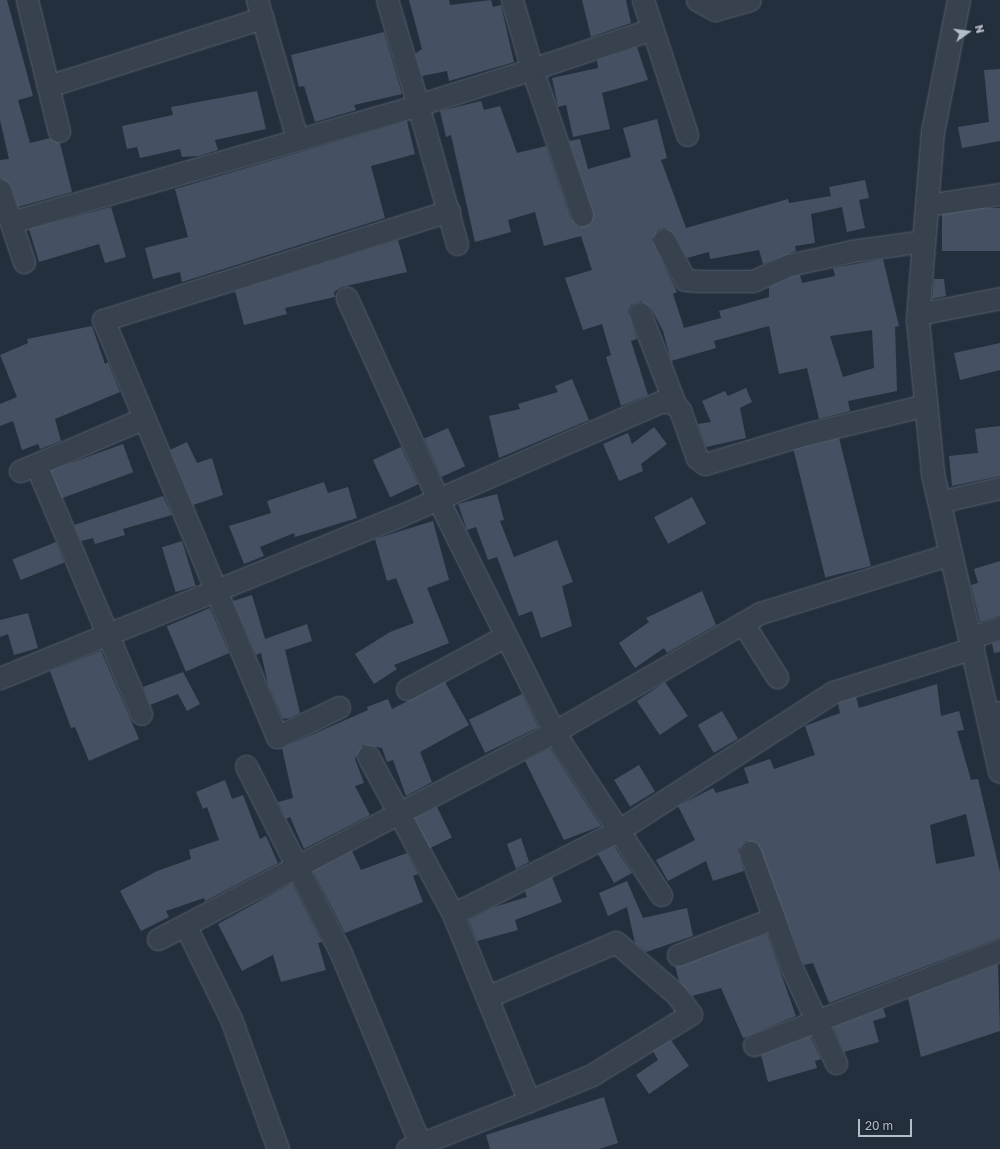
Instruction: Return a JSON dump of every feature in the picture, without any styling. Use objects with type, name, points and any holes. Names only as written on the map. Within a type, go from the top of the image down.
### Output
[{"type":"street","points":[[27,0],[59,131]]},
{"type":"street","points":[[387,0],[449,211],[457,244]]},
{"type":"street","points":[[512,0],[532,69],[582,215]]},
{"type":"street","points":[[643,0],[687,135]]},
{"type":"street","points":[[697,0],[715,10],[750,0]]},
{"type":"street","points":[[959,0],[933,132],[918,314],[926,405],[939,502],[972,637],[994,713],[1000,772]]},
{"type":"street","points":[[48,86],[259,9],[297,140]]},
{"type":"street","points":[[11,222],[418,105],[652,29]]},
{"type":"street","points":[[0,190],[24,262]]},
{"type":"street","points":[[927,205],[1000,194]]},
{"type":"street","points":[[339,707],[277,738],[217,588],[142,419],[103,320],[449,211]]},
{"type":"street","points":[[664,240],[685,280],[700,281],[753,280],[789,265],[852,250],[924,241]]},
{"type":"street","points":[[347,298],[438,499],[554,732],[661,895]]},
{"type":"street","points":[[918,314],[1000,298]]},
{"type":"street","points":[[640,313],[697,458],[705,464],[806,434],[926,405]]},
{"type":"street","points":[[0,678],[217,588],[438,499],[663,400],[676,404]]},
{"type":"street","points":[[141,714],[107,633],[28,468],[142,419]]},
{"type":"street","points":[[939,502],[1000,488]]},
{"type":"street","points":[[158,939],[299,867],[554,732],[760,613],[951,554]]},
{"type":"street","points":[[743,623],[777,677]]},
{"type":"street","points":[[972,637],[1000,628]]},
{"type":"street","points":[[407,689],[506,636]]},
{"type":"street","points":[[453,914],[618,830],[833,692],[964,651],[972,647],[972,637]]},
{"type":"street","points":[[368,756],[453,914],[530,1101]]},
{"type":"street","points":[[246,766],[299,867],[340,951],[414,1146],[592,1075],[691,1014],[676,994],[616,942],[487,997]]},
{"type":"street","points":[[750,852],[791,966],[818,1020],[836,1063]]},
{"type":"street","points":[[678,955],[774,918]]},
{"type":"street","points":[[185,925],[231,1019],[278,1149]]},
{"type":"street","points":[[754,1045],[1000,950]]},
{"type":"building","points":[[0,0],[7,0],[33,96],[18,100],[30,143],[50,138],[60,143],[72,192],[18,207],[11,186],[0,178],[0,160],[9,159],[0,120]]},
{"type":"building","points":[[409,0],[449,0],[450,5],[491,0],[493,7],[501,5],[514,62],[449,81],[447,71],[422,76],[415,54],[422,49]]},
{"type":"building","points":[[582,0],[626,0],[631,23],[591,37]]},
{"type":"building","points":[[384,32],[402,94],[354,105],[356,110],[315,122],[304,86],[299,87],[291,55]]},
{"type":"building","points":[[637,47],[648,80],[602,93],[610,129],[573,137],[566,105],[558,107],[552,78],[598,68],[597,60]]},
{"type":"building","points":[[1000,69],[1000,141],[962,148],[958,127],[989,122],[984,70]]},
{"type":"building","points":[[257,91],[266,129],[215,140],[218,150],[199,156],[182,157],[180,149],[140,158],[137,147],[127,149],[122,126],[173,115],[171,107]]},
{"type":"building","points":[[481,101],[484,110],[500,106],[517,153],[546,146],[571,219],[579,227],[591,223],[593,212],[569,141],[580,139],[588,169],[631,157],[623,128],[657,119],[667,158],[661,160],[686,228],[788,199],[789,203],[831,196],[829,187],[865,180],[869,198],[859,200],[865,228],[847,232],[842,207],[811,214],[815,243],[795,246],[796,251],[763,264],[759,250],[710,259],[709,252],[687,258],[674,234],[665,228],[658,230],[652,240],[677,292],[673,294],[684,328],[721,318],[719,311],[769,297],[769,287],[793,276],[800,275],[802,283],[835,276],[833,268],[883,259],[899,326],[895,327],[897,391],[848,401],[850,411],[819,419],[807,368],[779,374],[769,326],[714,341],[716,348],[671,361],[663,331],[651,308],[641,301],[631,305],[628,312],[637,339],[631,341],[648,395],[621,406],[606,357],[611,355],[602,324],[583,330],[565,278],[592,270],[581,236],[544,246],[535,212],[508,220],[511,232],[475,242],[451,135],[446,137],[440,111]],"holes":[[[872,330],[874,368],[843,377],[830,336]]]},
{"type":"building","points":[[407,121],[415,154],[371,166],[385,218],[182,282],[180,272],[153,279],[145,248],[188,237],[175,189]]},
{"type":"building","points":[[111,207],[126,257],[105,263],[99,244],[39,262],[29,229]]},
{"type":"building","points":[[942,208],[1000,208],[1000,251],[942,251]]},
{"type":"building","points":[[398,240],[407,272],[342,287],[334,292],[335,297],[285,308],[287,314],[244,325],[235,291]]},
{"type":"building","points":[[934,279],[944,279],[946,296],[932,299]]},
{"type":"building","points":[[92,326],[105,364],[108,362],[120,392],[55,419],[61,441],[40,449],[38,444],[22,450],[13,421],[0,426],[0,404],[17,397],[0,355],[28,343],[27,339]]},
{"type":"building","points":[[1000,343],[1000,370],[960,380],[954,353]]},
{"type":"building","points":[[572,379],[589,420],[499,458],[489,416],[520,409],[518,404],[558,392],[555,386]]},
{"type":"building","points":[[746,388],[752,402],[740,408],[746,438],[706,447],[698,424],[711,422],[702,401],[725,391],[728,396]]},
{"type":"building","points":[[1000,426],[1000,476],[952,486],[949,456],[978,453],[975,429]]},
{"type":"building","points":[[654,427],[667,444],[641,464],[643,471],[619,481],[603,444],[628,433],[632,444]]},
{"type":"building","points":[[448,428],[465,466],[441,477],[424,439]]},
{"type":"building","points":[[839,438],[871,566],[825,577],[793,449]]},
{"type":"building","points":[[187,442],[197,463],[212,458],[223,495],[193,505],[170,450]]},
{"type":"building","points":[[123,444],[133,472],[61,499],[51,470]]},
{"type":"building","points":[[401,447],[418,484],[390,497],[373,460]]},
{"type":"building","points":[[324,482],[328,493],[348,487],[357,518],[295,537],[294,533],[260,547],[264,556],[244,564],[229,526],[271,513],[267,501]]},
{"type":"building","points":[[497,494],[504,520],[500,521],[514,557],[557,540],[573,582],[562,586],[572,626],[541,638],[532,611],[519,616],[497,557],[488,560],[476,527],[467,530],[458,504]]},
{"type":"building","points":[[163,496],[172,515],[123,529],[125,535],[95,544],[93,538],[81,541],[74,525]]},
{"type":"building","points":[[692,497],[706,523],[668,544],[654,517]]},
{"type":"building","points":[[433,521],[449,580],[427,588],[449,643],[394,665],[397,669],[374,684],[355,654],[390,632],[414,623],[396,578],[387,581],[375,539]]},
{"type":"building","points":[[182,541],[196,586],[176,592],[162,547]]},
{"type":"building","points":[[56,542],[64,562],[21,580],[12,560]]},
{"type":"building","points":[[1000,561],[1000,616],[980,622],[971,585],[978,583],[974,569]]},
{"type":"building","points":[[702,591],[716,625],[667,653],[664,648],[635,668],[619,643],[649,622],[646,618]]},
{"type":"building","points":[[252,595],[265,639],[307,624],[312,641],[285,650],[300,713],[290,718],[283,719],[268,684],[261,653],[256,655],[233,601]]},
{"type":"building","points":[[210,608],[229,653],[186,671],[167,626]]},
{"type":"building","points":[[28,613],[38,648],[14,655],[8,634],[0,637],[0,620]]},
{"type":"building","points":[[1000,641],[1000,652],[994,653],[992,643]]},
{"type":"building","points":[[101,651],[139,739],[89,761],[75,727],[71,728],[50,671]]},
{"type":"building","points":[[183,672],[200,704],[187,711],[178,694],[150,705],[143,687]]},
{"type":"building","points":[[445,682],[469,725],[420,752],[432,782],[406,796],[393,760],[387,762],[382,748],[363,745],[355,759],[364,783],[355,786],[370,815],[304,849],[290,817],[286,819],[278,802],[293,798],[282,748],[368,710],[367,707],[388,699],[392,709]]},
{"type":"building","points":[[665,682],[688,716],[660,735],[637,701]]},
{"type":"building","points":[[937,684],[941,716],[959,711],[964,730],[957,731],[971,780],[978,779],[1000,872],[1000,938],[829,1003],[813,963],[804,965],[802,961],[757,843],[746,841],[738,850],[744,871],[713,881],[706,861],[668,881],[656,860],[695,840],[678,806],[713,788],[716,793],[749,783],[744,768],[770,759],[774,769],[815,755],[805,726],[840,713],[838,703],[856,697],[859,708]],"holes":[[[966,814],[975,856],[936,864],[930,825]]]},
{"type":"building","points":[[522,694],[538,727],[485,753],[469,720]]},
{"type":"building","points":[[722,711],[738,739],[714,753],[698,725]]},
{"type":"building","points":[[550,748],[601,826],[564,840],[525,761]]},
{"type":"building","points":[[639,765],[655,792],[630,807],[614,780]]},
{"type":"building","points":[[225,780],[232,799],[243,795],[260,839],[266,836],[278,863],[205,901],[204,898],[166,911],[169,917],[141,931],[120,891],[157,871],[191,859],[189,850],[219,840],[207,807],[203,809],[196,792]]},
{"type":"building","points":[[437,807],[452,838],[429,849],[415,818]]},
{"type":"building","points":[[521,838],[529,862],[516,869],[507,844]]},
{"type":"building","points":[[614,846],[632,873],[614,883],[598,854]]},
{"type":"building","points":[[352,851],[361,870],[407,853],[418,874],[413,876],[423,902],[345,933],[313,871]]},
{"type":"building","points":[[552,877],[562,902],[515,920],[518,930],[477,941],[469,920],[494,907],[527,897],[525,891]]},
{"type":"building","points":[[627,881],[643,918],[687,908],[693,936],[646,952],[635,943],[627,907],[608,916],[599,893]]},
{"type":"building","points":[[292,883],[322,942],[318,943],[326,970],[281,982],[273,955],[242,971],[218,924]]},
{"type":"building","points":[[767,934],[796,1016],[743,1038],[721,988],[692,996],[679,981],[675,966]]},
{"type":"building","points":[[998,964],[1000,1031],[921,1057],[908,998]]},
{"type":"building","points":[[883,1008],[886,1017],[873,1021],[879,1042],[844,1052],[833,1027]]},
{"type":"building","points":[[810,1036],[821,1059],[815,1061],[817,1068],[768,1082],[761,1055]]},
{"type":"building","points":[[671,1040],[689,1066],[649,1094],[636,1075],[658,1060],[653,1051]]},
{"type":"building","points":[[604,1097],[618,1143],[599,1149],[490,1149],[486,1135]]}]
